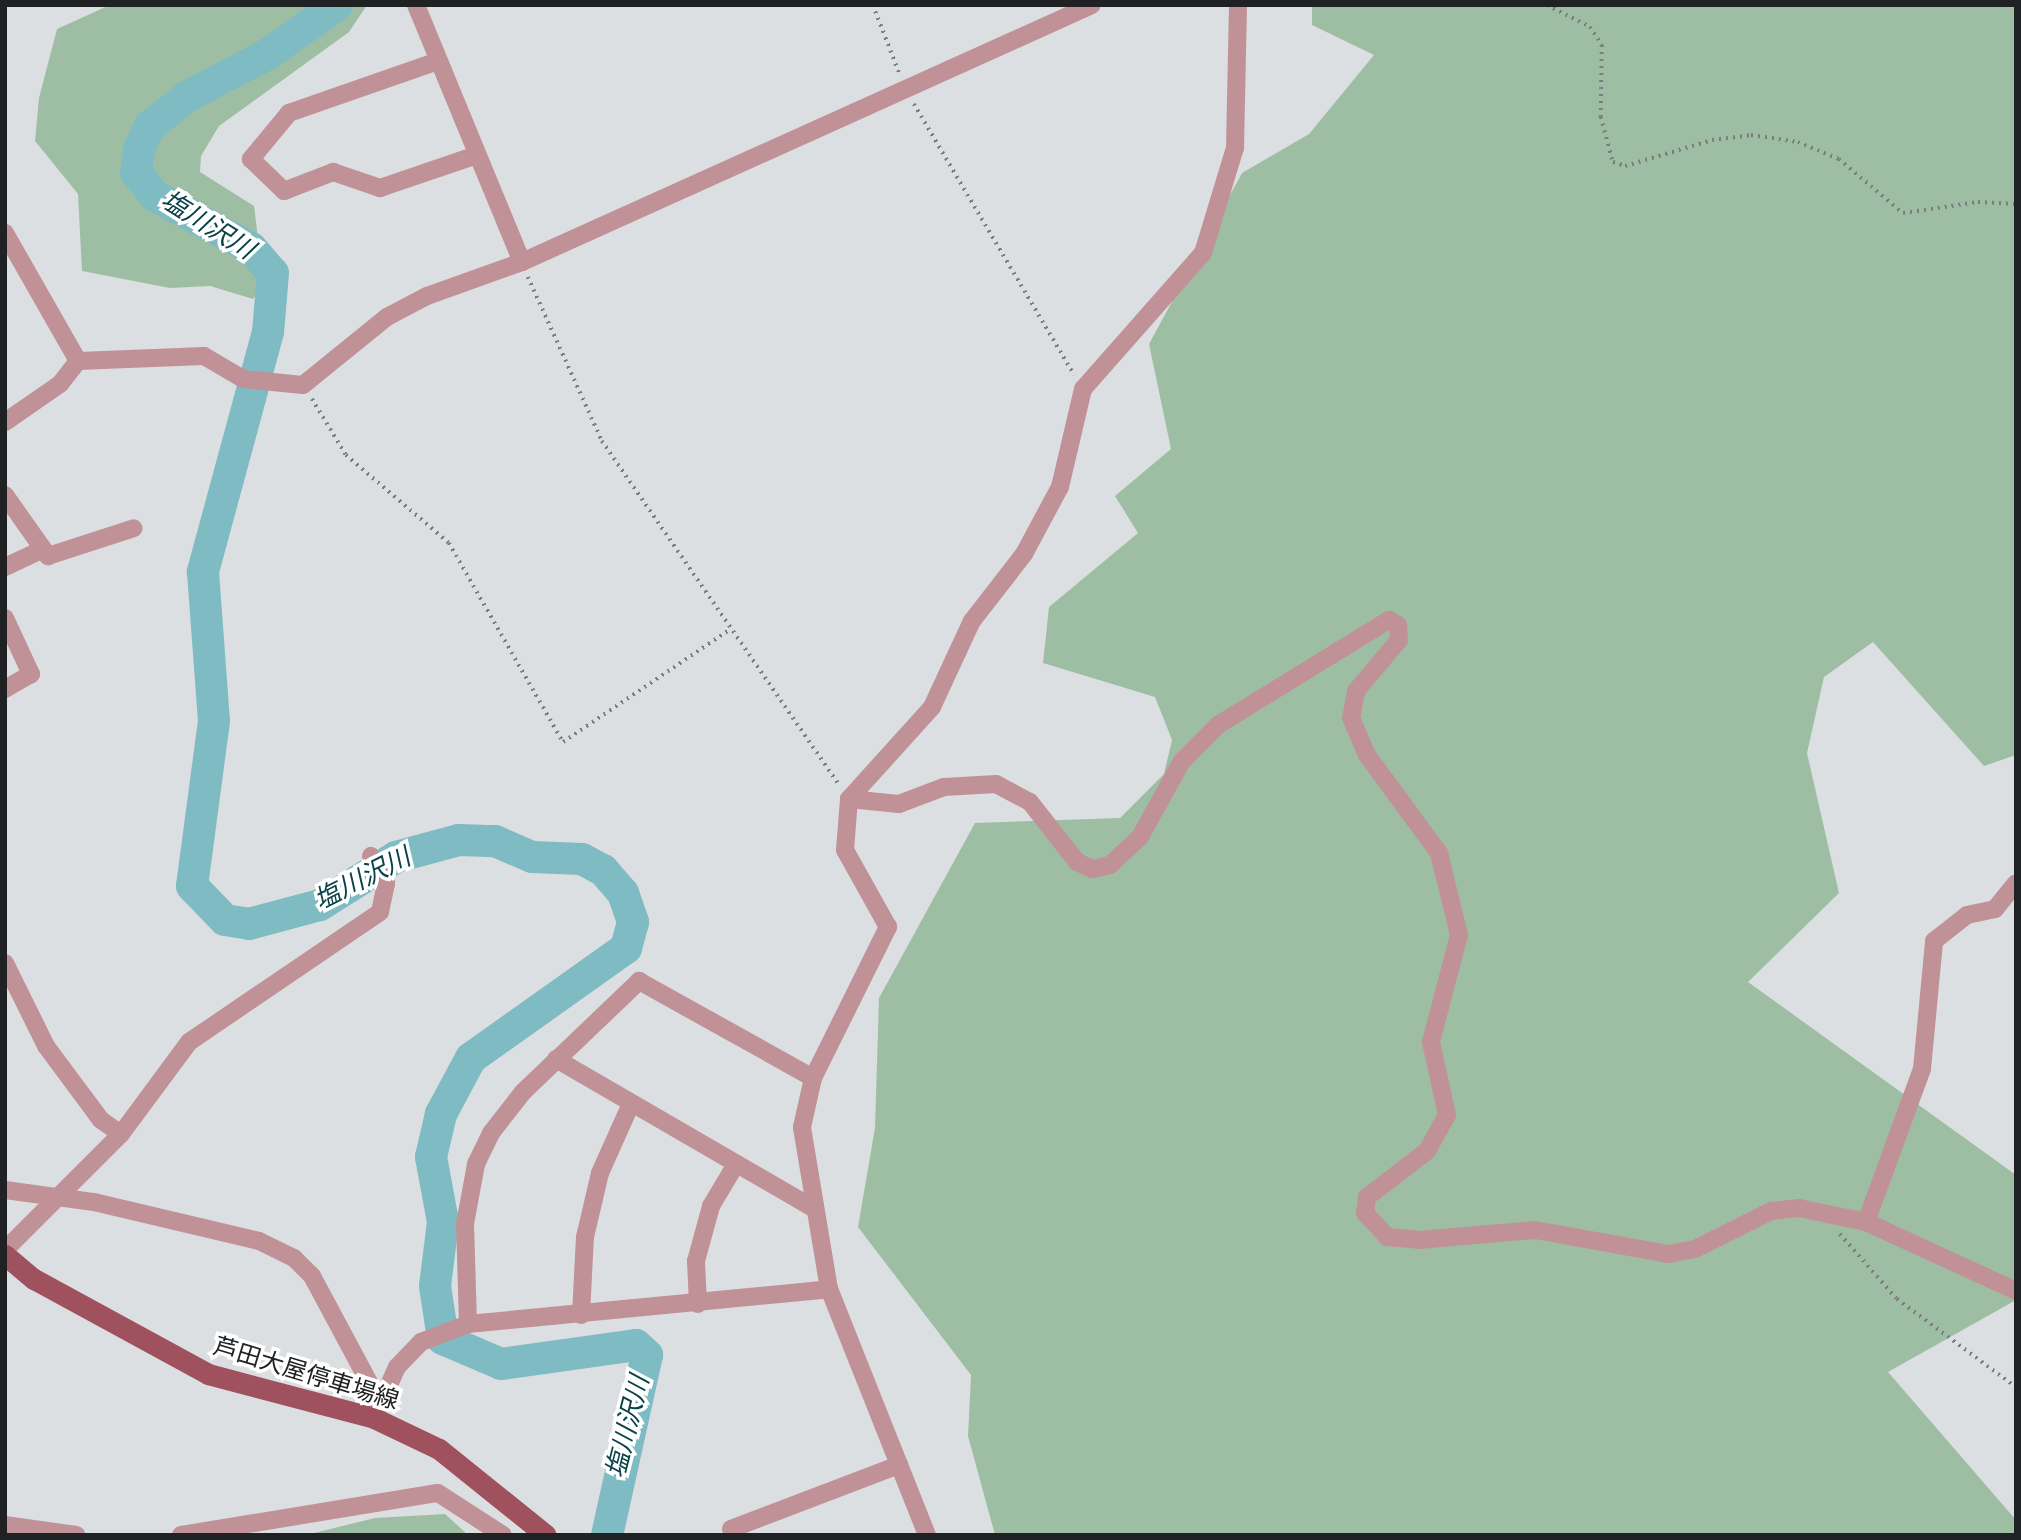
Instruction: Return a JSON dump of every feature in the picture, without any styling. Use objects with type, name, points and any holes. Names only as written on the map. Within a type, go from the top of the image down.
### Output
[{"type":"main road","name":"芦田大屋停車場線","points":[[5,1253],[54,1290],[208,1374],[376,1408],[472,1470],[545,1534]]},
{"type":"street","points":[[416,5],[522,262]]},
{"type":"street","points":[[5,422],[60,384],[78,361],[204,356],[243,379],[303,385],[387,317],[522,262],[1092,5]]},
{"type":"street","points":[[927,1535],[829,1289],[813,1208],[802,1127],[813,1078],[888,927],[845,850],[849,799],[932,707],[972,621],[1024,554],[1060,487],[1083,389],[1203,253],[1235,148],[1238,5]]},
{"type":"street","points":[[438,61],[289,113],[251,159],[284,191],[333,172],[380,188],[477,155]]},
{"type":"street","points":[[5,233],[78,361]]},
{"type":"street","points":[[5,495],[48,556],[134,528]]},
{"type":"street","points":[[5,567],[43,549]]},
{"type":"street","points":[[5,618],[31,674],[5,689]]},
{"type":"street","points":[[849,799],[899,804],[944,787],[996,784],[1030,802],[1077,862],[1093,869],[1110,865],[1140,837],[1182,761],[1218,725],[1389,620],[1398,625],[1399,640],[1356,691],[1351,718],[1367,755],[1439,853],[1459,935],[1431,1042],[1447,1115],[1427,1152],[1367,1197],[1365,1213],[1397,1241],[1535,1230],[1669,1254],[1695,1249],[1771,1211],[1799,1208],[1829,1217],[1866,1222],[2016,1291]]},
{"type":"street","points":[[5,1253],[53,1198],[121,1135],[189,1042],[380,912],[386,883],[371,856]]},
{"type":"street","points":[[1866,1222],[1922,1069],[1934,941],[1967,915],[1995,909],[2016,883]]},
{"type":"street","points":[[5,963],[46,1046],[101,1121],[121,1135]]},
{"type":"street","points":[[468,1324],[465,1224],[476,1164],[491,1133],[556,1059],[639,981],[813,1078]]},
{"type":"street","points":[[556,1059],[630,1106],[813,1208]]},
{"type":"street","points":[[581,1315],[584,1237],[600,1173],[630,1106]]},
{"type":"street","points":[[698,1304],[699,1250],[711,1206],[736,1164]]},
{"type":"street","points":[[5,1190],[259,1241],[294,1258],[318,1286],[376,1408]]},
{"type":"street","points":[[376,1408],[421,1342],[468,1324],[698,1304],[829,1289]]},
{"type":"street","points":[[731,1530],[899,1465]]},
{"type":"street","points":[[181,1535],[438,1493],[503,1535]]},
{"type":"street","points":[[5,1525],[76,1535]]},
{"type":"street","points":[[535,1535],[545,1534]]},
{"type":"path","points":[[873,5],[906,91],[1083,389]]},
{"type":"path","points":[[1547,5],[1590,27],[1602,45],[1601,117],[1614,162],[1625,166],[1712,140],[1751,135],[1798,142],[1839,159],[1903,213],[1978,202],[2016,204]]},
{"type":"path","points":[[522,262],[602,441],[729,630],[849,799]]},
{"type":"path","points":[[303,385],[346,455],[449,543],[564,742],[729,630]]},
{"type":"path","points":[[1829,1217],[1854,1255],[1897,1299],[2016,1387]]},
{"type":"green space","points":[[110,5],[367,5],[349,32],[219,126],[201,156],[200,172],[254,206],[264,286],[253,299],[210,286],[170,288],[82,271],[78,194],[35,141],[39,98],[57,29]]},
{"type":"green space","points":[[1312,5],[2016,5],[2016,755],[1984,766],[1873,642],[1824,677],[1807,753],[1839,893],[1748,982],[2016,1175],[2016,1300],[1888,1372],[2016,1520],[2016,1535],[995,1535],[968,1436],[971,1375],[858,1227],[875,1128],[879,998],[975,823],[1120,818],[1164,774],[1172,740],[1155,697],[1043,663],[1049,607],[1138,533],[1115,496],[1171,449],[1149,344],[1242,173],[1309,134],[1374,55],[1312,25]]},
{"type":"green space","points":[[445,1514],[468,1535],[306,1535],[375,1518]]},
{"type":"waterway","name":"塩川沢川","points":[[337,5],[268,54],[188,96],[150,126],[139,149],[136,172],[155,196],[251,248],[273,273],[268,332],[203,572],[214,721],[192,886],[225,920],[249,924],[320,905],[396,857],[459,840],[495,841],[532,857],[582,859],[603,870],[623,893],[633,922],[626,948],[471,1058],[441,1114],[431,1157],[443,1222],[435,1286],[443,1339],[501,1364],[636,1345],[647,1355],[607,1535]]}]
